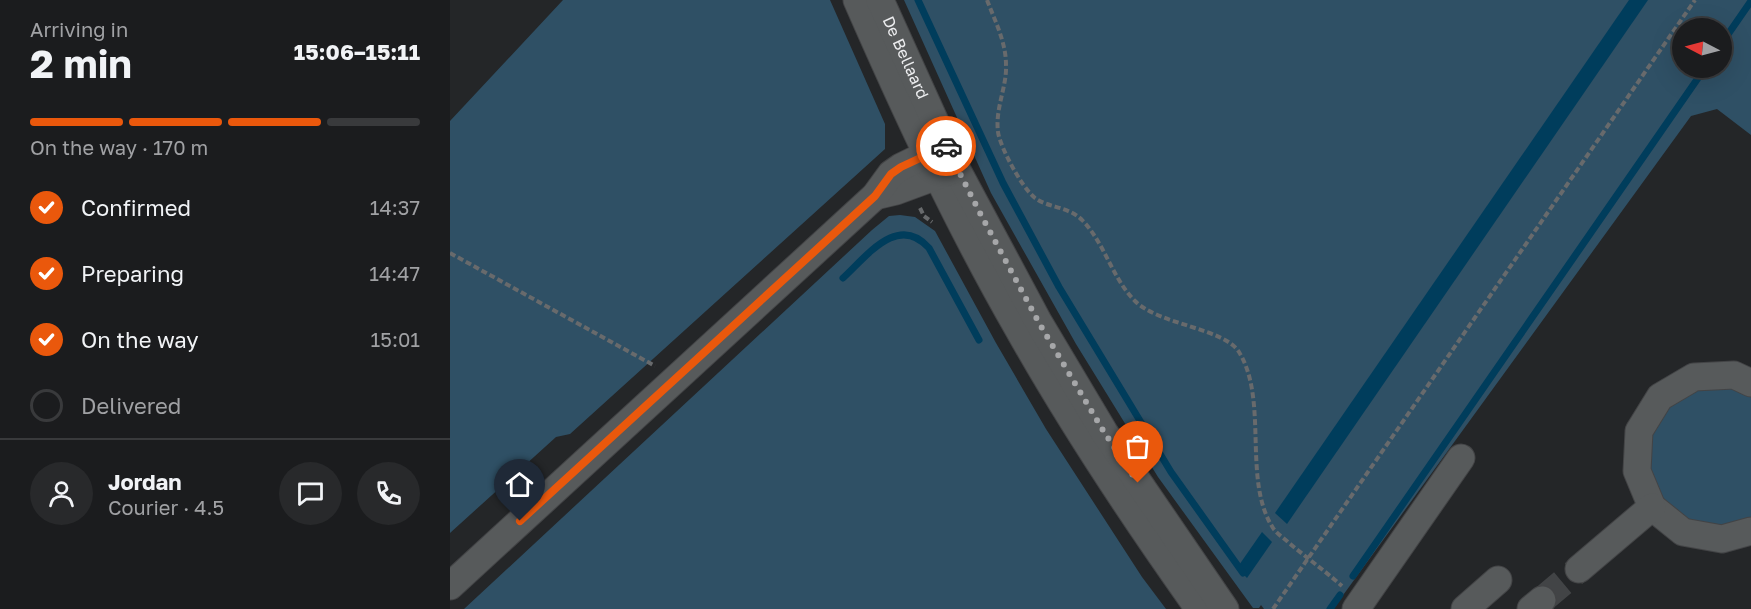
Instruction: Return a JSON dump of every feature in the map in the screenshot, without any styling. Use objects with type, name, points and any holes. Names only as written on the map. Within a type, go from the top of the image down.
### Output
[{"type":"street","name":"De Bellaard","points":[[857,0],[942,161],[1104,432],[1224,609]]},
{"type":"street","name":"De Bellaard","points":[[880,0],[942,161],[1018,330],[1089,447],[1198,609]]},
{"type":"street","points":[[450,586],[875,196],[891,174],[901,167],[942,161]]},
{"type":"street","points":[[1751,383],[1734,375],[1694,377],[1660,397],[1640,431],[1637,471],[1653,507],[1683,532],[1722,539],[1751,531]]},
{"type":"street","points":[[1362,607],[1461,458]]},
{"type":"street","points":[[1579,569],[1653,507]]},
{"type":"street","points":[[1465,609],[1498,580]]},
{"type":"path","points":[[987,0],[1004,43],[1006,64],[998,112],[998,134],[1022,185],[1036,199],[1064,208],[1083,221],[1116,277],[1136,302],[1162,318],[1223,339],[1238,350],[1247,369],[1253,401],[1264,512],[1274,530],[1362,607]]},
{"type":"path","points":[[1273,609],[1695,0]]},
{"type":"path","points":[[450,253],[655,366]]},
{"type":"shaded area","points":[[563,0],[830,0],[885,124],[885,149],[570,434],[556,437],[450,533],[450,121]]},
{"type":"shaded area","points":[[904,0],[1751,0],[1751,135],[1717,109],[1691,116],[1333,609],[1264,609],[1261,605],[1259,608],[1253,608],[1158,477],[1076,344],[991,193]]},
{"type":"shaded area","points":[[1629,0],[1648,0],[1287,524],[1275,513]]},
{"type":"shaded area","points":[[889,216],[915,217],[935,231],[1046,429],[1142,577],[1166,609],[464,609],[872,230]]},
{"type":"shaded area","points":[[1732,384],[1751,393],[1751,522],[1718,531],[1678,518],[1660,502],[1649,483],[1645,461],[1648,438],[1657,417],[1673,399],[1696,386]]},
{"type":"shaded area","points":[[1262,532],[1272,542],[1247,578],[1237,568]]},
{"type":"waterway","points":[[918,0],[1003,183],[1059,287],[1171,472],[1243,573]]},
{"type":"waterway","points":[[1732,29],[1751,1]]},
{"type":"waterway","points":[[1353,576],[1698,78]]},
{"type":"waterway","points":[[843,278],[873,250],[894,236],[906,235],[917,238],[929,248],[979,340]]},
{"type":"waterway","points":[[1330,609],[1340,595]]},
{"type":"tunnel","points":[[1542,600],[1579,569]]},
{"type":"way so far","points":[[946,146],[1039,323],[1104,432],[1138,483]]},
{"type":"route","points":[[520,521],[875,196],[891,174],[926,154],[946,146]]}]
